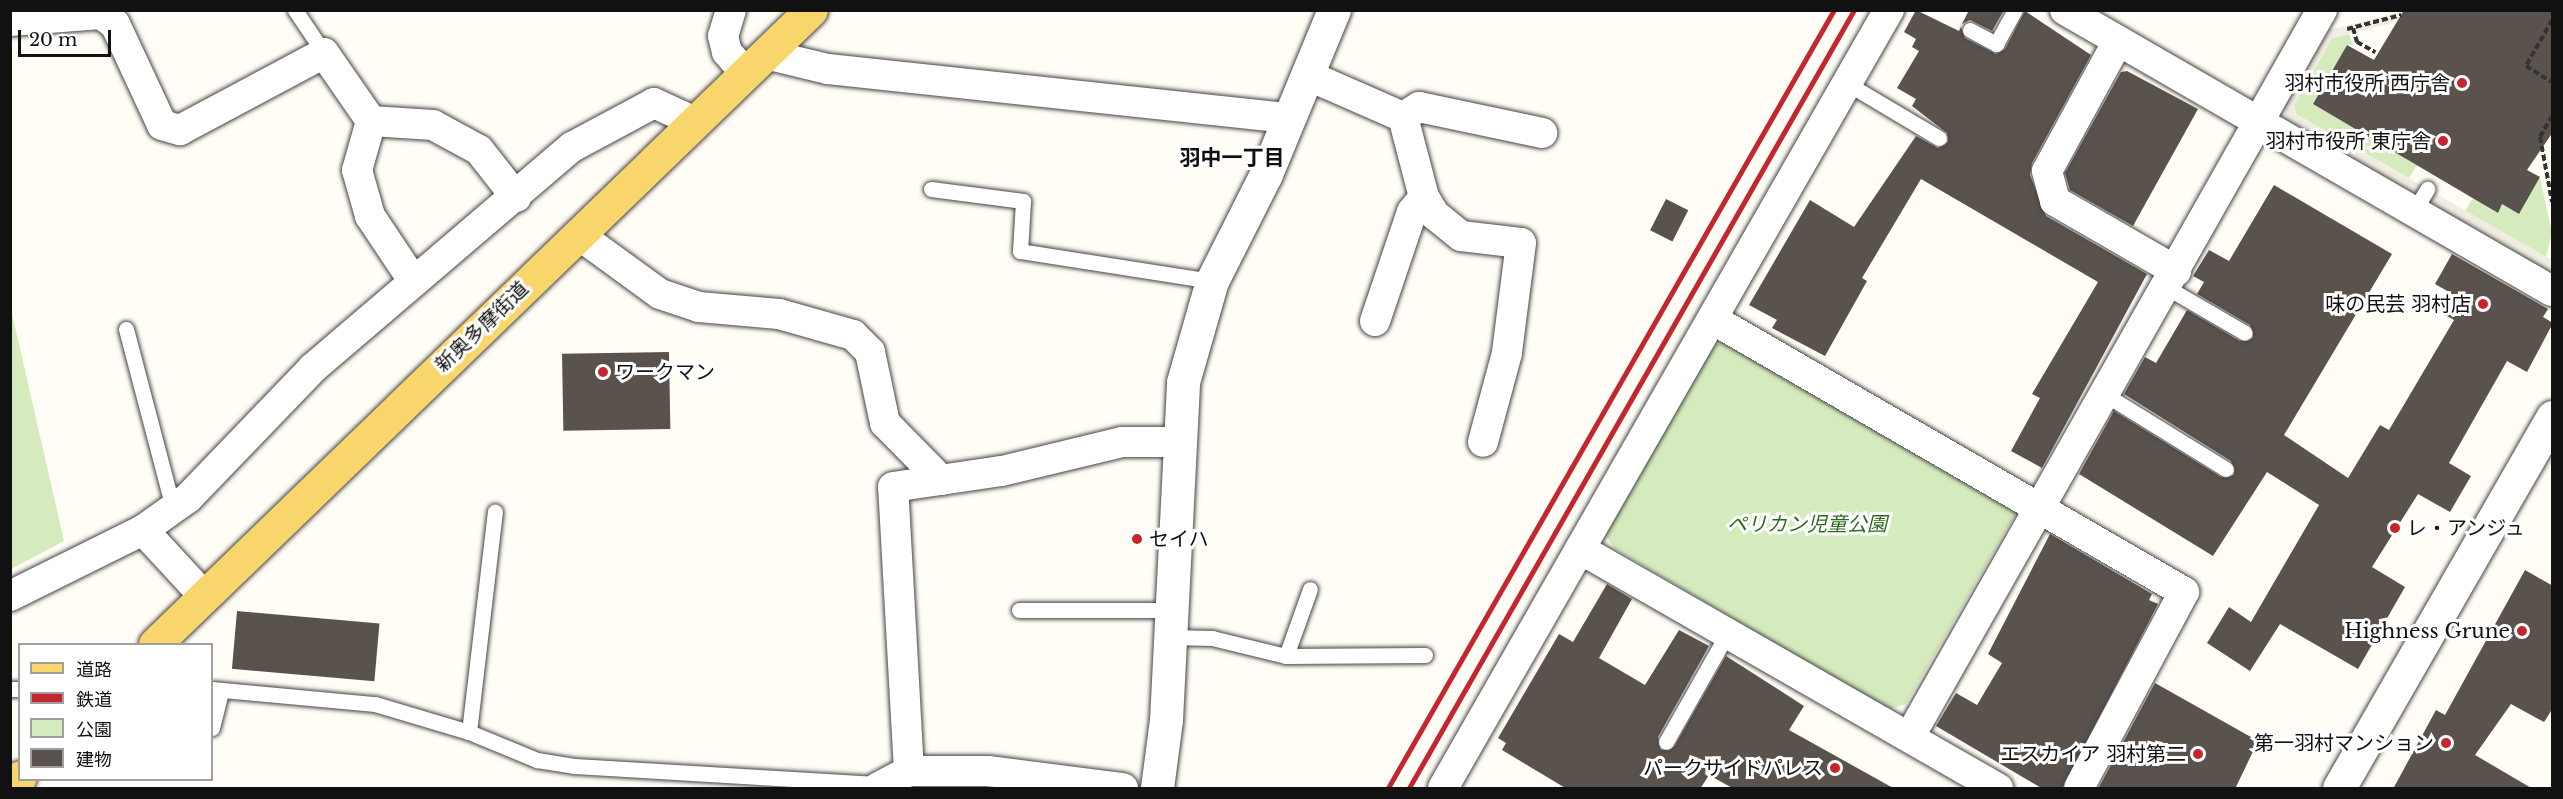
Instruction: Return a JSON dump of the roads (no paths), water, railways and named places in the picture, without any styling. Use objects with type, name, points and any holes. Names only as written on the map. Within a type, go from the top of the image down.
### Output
[{"type":"main road","name":"新奥多摩街道","points":[[157,643],[811,10]]},
{"type":"street","points":[[731,10],[723,36],[727,52],[755,63],[1290,118]]},
{"type":"street","points":[[1157,789],[1171,624],[1183,382],[1212,281],[1309,76],[1334,10]]},
{"type":"street","points":[[1443,789],[1889,10]]},
{"type":"street","points":[[2064,10],[2260,122],[2421,200],[2553,291]]},
{"type":"street","points":[[10,21],[102,14],[115,24],[162,125],[180,130],[324,53],[371,121],[442,130],[479,150],[516,197]]},
{"type":"street","points":[[1910,736],[2106,396],[2260,122],[2329,21]]},
{"type":"street","points":[[2118,41],[2047,171],[2055,201],[2171,279]]},
{"type":"street","points":[[1309,76],[1403,117]]},
{"type":"street","points":[[10,596],[143,530],[173,508],[313,368],[572,147],[654,103],[695,122]]},
{"type":"street","points":[[1403,117],[1419,107],[1542,133]]},
{"type":"street","points":[[1403,117],[1424,197],[1435,215],[1461,236],[1521,243],[1508,353],[1483,442]]},
{"type":"street","points":[[371,121],[357,170],[370,216],[414,282]]},
{"type":"street","points":[[1375,321],[1412,212],[1424,197]]},
{"type":"street","points":[[579,235],[660,294],[699,307],[779,314],[853,335],[870,352],[885,423],[940,480]]},
{"type":"street","points":[[1713,320],[2041,507],[2184,592],[2079,789]]},
{"type":"street","points":[[2340,789],[2553,417]]},
{"type":"street","points":[[909,771],[893,487],[940,480],[1122,442],[1179,442]]},
{"type":"street","points":[[143,530],[204,596]]},
{"type":"street","points":[[1580,549],[1726,636],[1910,736],[1998,789]]},
{"type":"street","points":[[877,786],[909,771],[988,771],[1123,789]]},
{"type":"lane","points":[[295,10],[324,53]]},
{"type":"lane","points":[[1970,30],[1996,44],[2015,10]]},
{"type":"lane","points":[[1848,84],[1940,138]]},
{"type":"lane","points":[[931,189],[1023,201],[1020,251],[1212,281]]},
{"type":"lane","points":[[2171,279],[2245,333]]},
{"type":"lane","points":[[126,329],[173,508]]},
{"type":"lane","points":[[2106,396],[2226,469]]},
{"type":"lane","points":[[469,732],[495,512]]},
{"type":"lane","points":[[1286,656],[1310,589]]},
{"type":"lane","points":[[1019,610],[1171,624],[1212,638],[1286,656],[1425,655]]},
{"type":"lane","points":[[1666,742],[1726,636]]},
{"type":"lane","points":[[213,718],[216,690],[375,704],[469,732],[537,760],[574,766],[877,786]]},
{"type":"railway","points":[[1388,788],[1834,10]]},
{"type":"railway","points":[[1409,788],[1854,10]]},
{"type":"place","name":"羽村市役所 西庁舎","points":[[2462,83]]},
{"type":"place","name":"羽村市役所 東庁舎","points":[[2443,141]]},
{"type":"place","name":"味の民芸 羽村店","points":[[2483,304]]},
{"type":"place","name":"ワークマン","points":[[603,372]]},
{"type":"place","name":"レ・アンジュ","points":[[2395,528]]},
{"type":"place","name":"セイハ","points":[[1137,539]]},
{"type":"place","name":"Highness Grune","points":[[2522,631]]},
{"type":"place","name":"第一羽村マンション","points":[[2446,743]]},
{"type":"place","name":"エスカイア 羽村第二","points":[[2198,754]]},
{"type":"place","name":"パークサイドパレス","points":[[1835,768]]},
{"type":"district","name":"羽中一丁目","points":[[1232,158]]},
{"type":"park label","name":"ペリカン児童公園","points":[[1807,524]]}]
